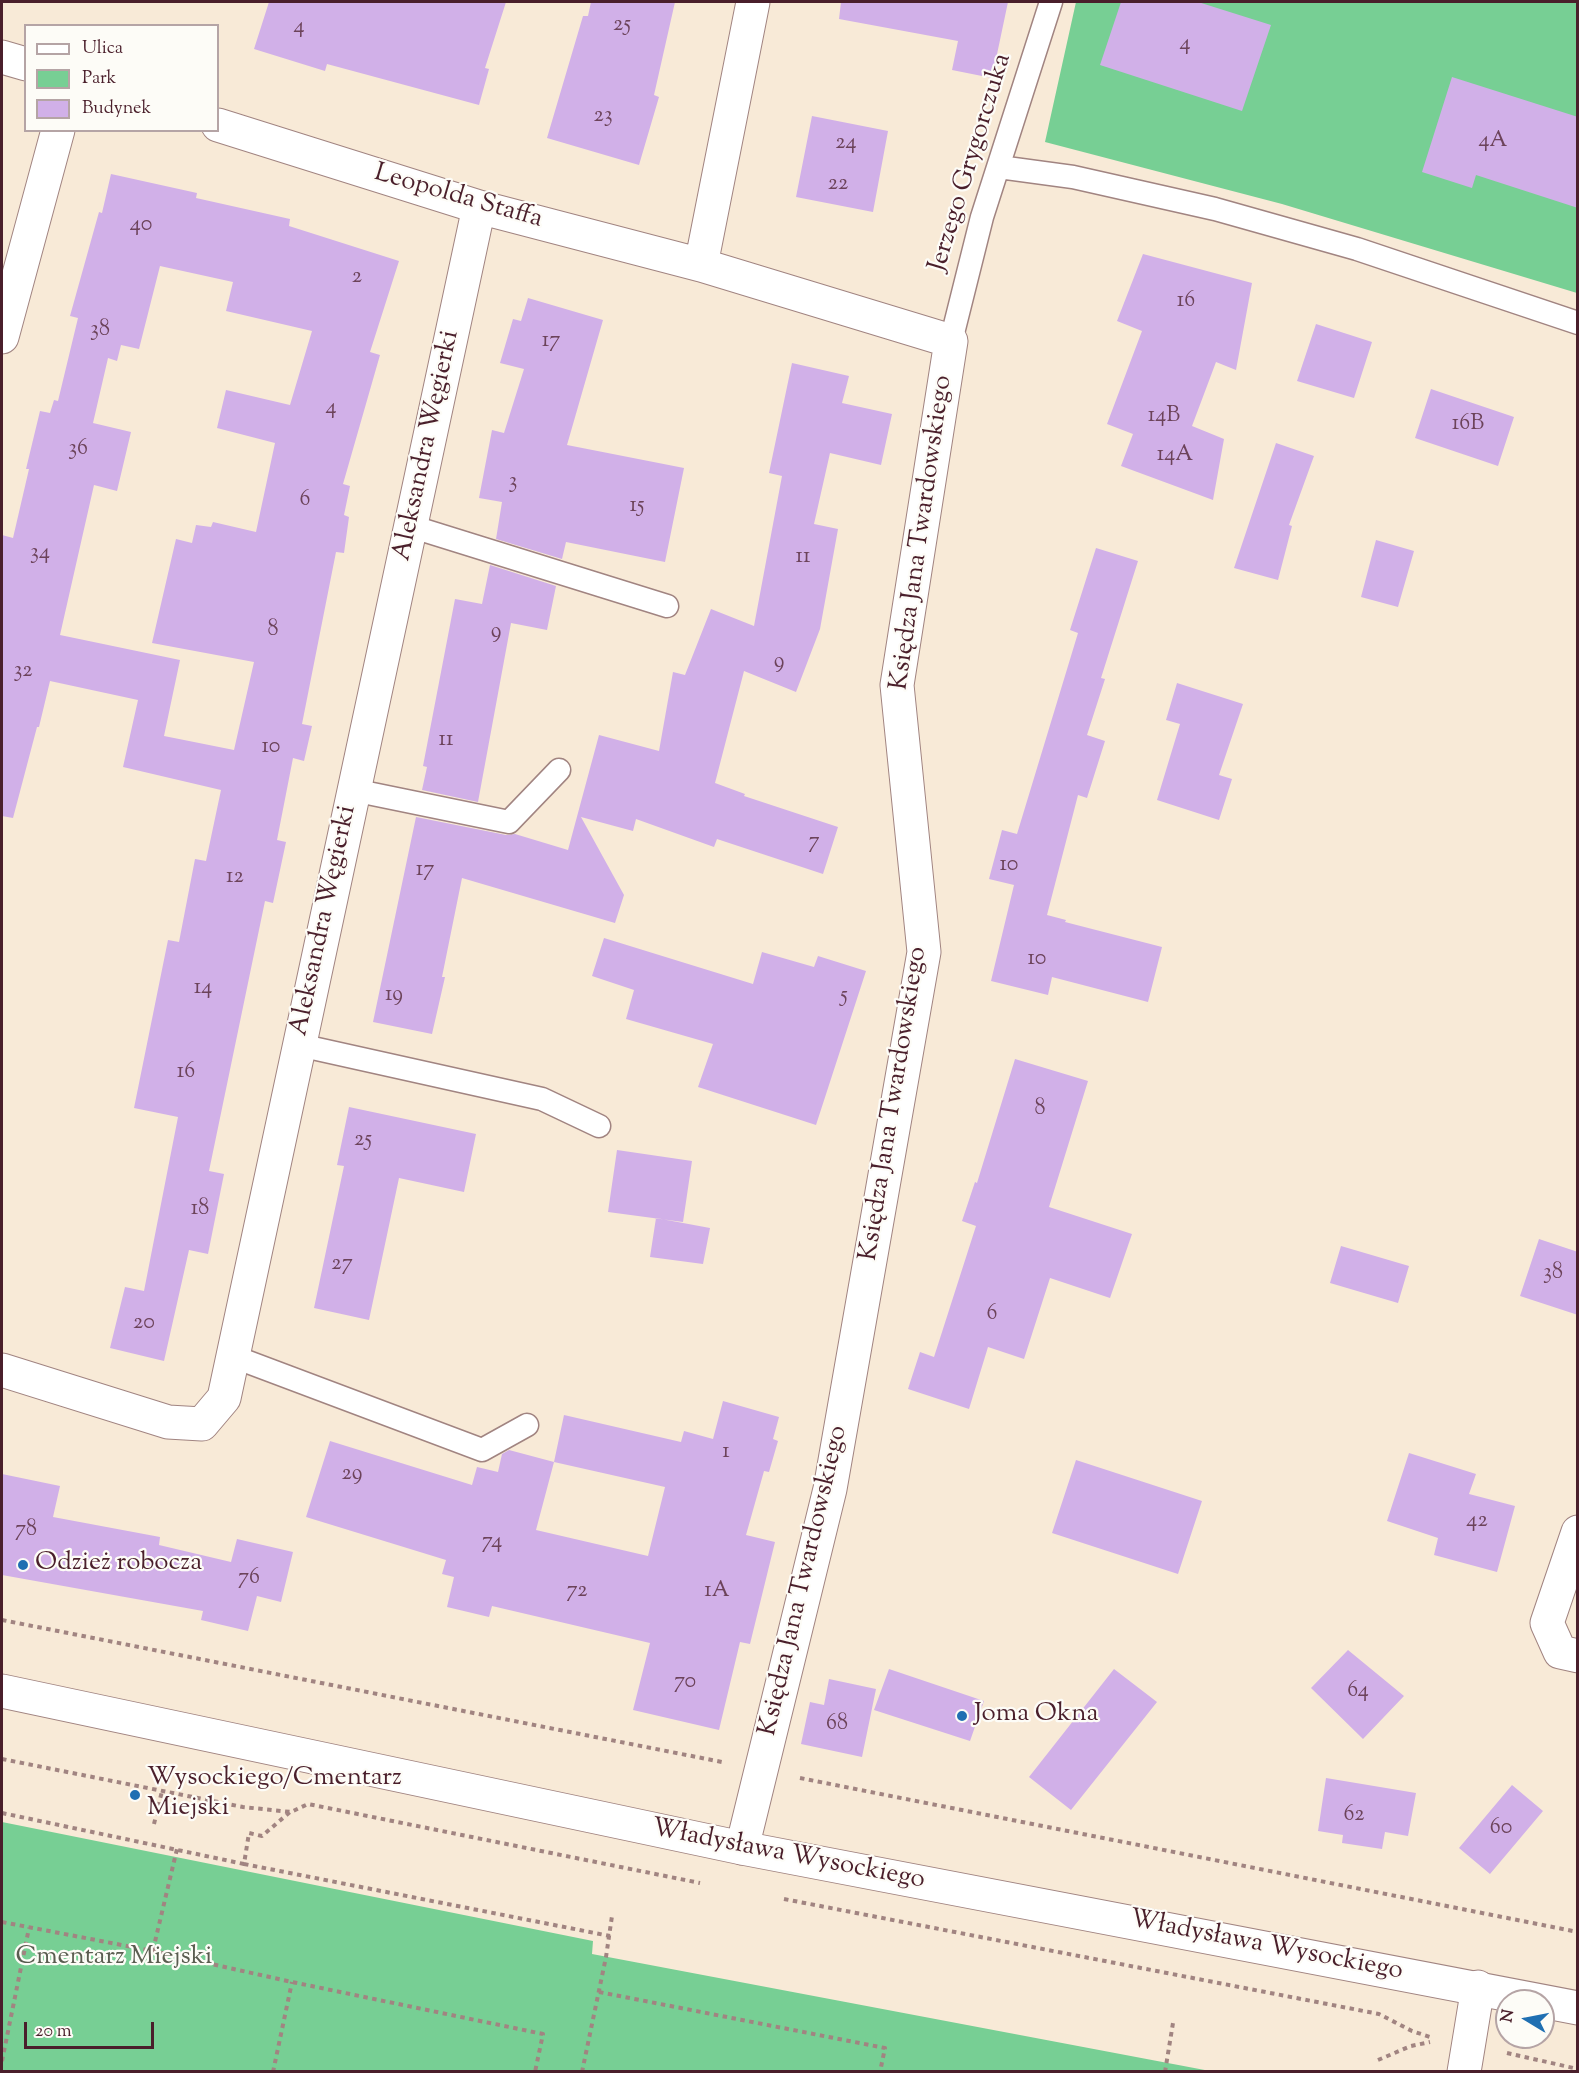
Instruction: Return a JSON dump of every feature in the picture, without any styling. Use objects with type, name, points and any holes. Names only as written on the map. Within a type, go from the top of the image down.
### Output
[{"type":"street","points":[[701,265],[753,2]]},
{"type":"street","points":[[2,57],[24,63]]},
{"type":"street","name":"Leopolda Staffa","points":[[219,125],[479,207],[701,265]]},
{"type":"street","points":[[2,337],[57,132]]},
{"type":"street","name":"Aleksandra Węgierki","points":[[2,1370],[168,1422],[202,1424],[224,1398],[479,207]]},
{"type":"street","name":"Księdza Jana Twardowskiego","points":[[701,265],[951,341],[897,685],[924,952],[830,1489],[742,1848]]},
{"type":"street","points":[[1578,1532],[1547,1623],[1560,1652],[1578,1656]]},
{"type":"street","name":"Władysława Wysockiego","points":[[2,1691],[742,1848],[1578,2008]]},
{"type":"street","points":[[1464,2072],[1478,1988]]},
{"type":"lane","name":"Jerzego Grygorczuka","points":[[951,341],[982,217],[1052,2]]},
{"type":"lane","points":[[999,167],[1073,177],[1215,209],[1369,253],[1578,322]]},
{"type":"lane","points":[[410,525],[667,606]]},
{"type":"lane","points":[[353,790],[509,822],[559,770]]},
{"type":"lane","points":[[299,1044],[542,1099],[599,1126]]},
{"type":"lane","points":[[232,1356],[482,1450],[526,1425]]},
{"type":"path","points":[[2,1759],[243,1807],[291,1812]]},
{"type":"path","points":[[153,1824],[162,1791]]},
{"type":"path","points":[[244,1864],[249,1833],[262,1836],[291,1812],[308,1804],[706,1884]]},
{"type":"path","points":[[2,1813],[244,1864],[610,1936]]},
{"type":"path","points":[[153,1951],[177,1849]]},
{"type":"path","points":[[777,1898],[1379,2014],[1412,2031],[1440,2040],[1411,2046],[1378,2060]]},
{"type":"path","points":[[582,2072],[610,1936],[612,1916]]},
{"type":"path","points":[[2,1922],[153,1951],[543,2034],[535,2072]]},
{"type":"path","points":[[2,2061],[29,1928]]},
{"type":"path","points":[[273,2072],[292,1982]]},
{"type":"path","points":[[599,1992],[885,2048],[880,2072]]},
{"type":"path","points":[[1165,2072],[1173,2023]]},
{"type":"green space","points":[[1076,2],[1577,2],[1577,293],[1282,204],[1045,142]]},
{"type":"green space","name":"Cmentarz Miejski","points":[[2,1822],[593,1941],[592,1954],[1210,2071],[2,2071]]},
{"type":"building","points":[[269,2],[506,2],[485,68],[489,69],[479,105],[327,64],[325,71],[254,49]]},
{"type":"building","points":[[591,2],[675,2],[654,95],[659,97],[639,165],[547,138],[583,16],[588,16]]},
{"type":"building","points":[[841,2],[1008,2],[992,78],[952,70],[958,41],[839,19]]},
{"type":"building","points":[[1121,2],[1198,2],[1271,25],[1242,111],[1100,65]]},
{"type":"building","points":[[1452,77],[1578,117],[1578,208],[1476,175],[1472,188],[1422,172]]},
{"type":"building","points":[[812,116],[888,131],[873,212],[796,197]]},
{"type":"building","points":[[111,174],[197,193],[196,198],[290,219],[289,226],[399,261],[370,352],[380,355],[343,484],[350,486],[344,515],[349,517],[344,553],[336,552],[302,724],[312,726],[304,761],[293,758],[277,840],[286,842],[273,903],[265,901],[209,1171],[224,1174],[208,1254],[189,1250],[164,1361],[110,1348],[125,1287],[144,1291],[178,1117],[134,1108],[168,940],[179,942],[195,859],[206,861],[221,790],[123,767],[138,700],[50,681],[13,818],[2,816],[2,535],[13,538],[40,411],[50,413],[54,400],[58,401],[78,318],[70,316],[99,212],[102,213]],"holes":[[[160,266],[233,282],[226,311],[312,331],[290,405],[226,390],[217,428],[275,443],[256,532],[213,522],[211,527],[196,525],[192,543],[176,539],[152,643],[254,662],[234,750],[164,736],[180,660],[60,635],[94,485],[117,491],[131,432],[93,423],[108,358],[117,361],[121,345],[139,349]]]},
{"type":"building","points":[[1143,254],[1252,283],[1236,370],[1216,362],[1192,426],[1224,439],[1213,500],[1121,466],[1133,434],[1107,424],[1142,331],[1117,321]]},
{"type":"building","points":[[528,298],[603,320],[567,445],[684,468],[665,562],[566,542],[562,559],[496,539],[502,502],[479,498],[492,430],[504,433],[524,369],[500,363],[513,319],[521,321]]},
{"type":"building","points":[[1316,324],[1372,342],[1354,398],[1297,381]]},
{"type":"building","points":[[792,363],[849,376],[842,403],[892,414],[881,465],[830,453],[814,524],[838,529],[820,629],[796,692],[744,671],[715,783],[745,794],[744,796],[838,827],[823,874],[717,839],[714,847],[636,819],[633,831],[581,817],[624,895],[615,923],[462,878],[442,977],[445,977],[432,1034],[373,1022],[416,817],[506,835],[515,834],[568,850],[599,735],[659,751],[673,672],[685,675],[711,609],[754,626],[782,476],[769,473]]},
{"type":"building","points":[[1431,389],[1514,417],[1498,466],[1415,438]]},
{"type":"building","points":[[1276,443],[1314,456],[1289,525],[1292,526],[1278,580],[1234,568]]},
{"type":"building","points":[[1376,540],[1414,551],[1398,607],[1361,597]]},
{"type":"building","points":[[1096,548],[1138,561],[1101,678],[1105,679],[1087,735],[1105,741],[1087,798],[1078,795],[1047,915],[1066,920],[1065,922],[1162,947],[1148,1002],[1052,977],[1048,995],[991,981],[1014,885],[989,879],[1002,830],[1017,834],[1078,633],[1070,630]]},
{"type":"building","points":[[490,565],[556,586],[547,630],[511,623],[478,802],[422,790],[427,767],[423,766],[455,599],[482,604]]},
{"type":"building","points":[[1177,683],[1243,704],[1219,775],[1232,779],[1219,820],[1157,800],[1180,724],[1166,720]]},
{"type":"building","points":[[604,938],[753,984],[762,952],[814,967],[818,956],[866,971],[816,1125],[698,1087],[713,1044],[626,1019],[634,990],[592,976]]},
{"type":"building","points":[[1015,1059],[1088,1081],[1049,1207],[1132,1234],[1110,1298],[1050,1278],[1024,1359],[988,1347],[969,1409],[908,1389],[920,1352],[934,1357],[976,1226],[962,1221],[975,1182],[977,1183]]},
{"type":"building","points":[[349,1107],[476,1134],[464,1192],[399,1178],[369,1320],[314,1308],[344,1166],[337,1165]]},
{"type":"building","points":[[617,1150],[692,1161],[683,1222],[608,1212]]},
{"type":"building","points":[[656,1218],[710,1228],[703,1264],[650,1257]]},
{"type":"building","points":[[1539,1239],[1578,1252],[1578,1315],[1520,1296]]},
{"type":"building","points":[[1341,1246],[1409,1266],[1398,1303],[1330,1283]]},
{"type":"building","points":[[723,1401],[779,1417],[773,1439],[778,1441],[769,1472],[764,1471],[746,1535],[775,1542],[750,1644],[740,1642],[719,1730],[633,1710],[650,1643],[492,1606],[489,1617],[447,1607],[454,1577],[442,1574],[446,1560],[306,1517],[330,1441],[472,1485],[477,1467],[498,1472],[502,1454],[509,1450],[554,1462],[564,1415],[681,1442],[684,1431],[713,1439]],"holes":[[[554,1462],[665,1487],[648,1556],[536,1530]]]},
{"type":"building","points":[[1409,1453],[1476,1474],[1469,1494],[1515,1506],[1497,1572],[1434,1555],[1438,1538],[1387,1521]]},
{"type":"building","points":[[1076,1460],[1202,1501],[1178,1574],[1052,1533]]},
{"type":"building","points":[[2,1474],[60,1486],[53,1517],[160,1537],[159,1545],[231,1562],[237,1539],[293,1552],[281,1602],[257,1596],[248,1631],[201,1620],[203,1611],[2,1575]]},
{"type":"building","points":[[1348,1650],[1404,1696],[1363,1739],[1311,1688]]},
{"type":"building","points":[[889,1669],[984,1701],[970,1741],[874,1710]]},
{"type":"building","points":[[1114,1669],[1157,1702],[1071,1810],[1029,1777]]},
{"type":"building","points":[[829,1679],[876,1689],[862,1757],[801,1744],[810,1702],[824,1705]]},
{"type":"building","points":[[1326,1778],[1416,1793],[1408,1836],[1385,1832],[1382,1849],[1342,1843],[1343,1835],[1318,1831]]},
{"type":"building","points":[[1512,1785],[1543,1811],[1490,1874],[1459,1848]]},
{"type":"place","name":"Odzież robocza","points":[[23,1565]]},
{"type":"place","name":"Joma Okna","points":[[962,1716]]},
{"type":"place","name":"Wysockiego/Cmentarz Miejski","points":[[135,1795]]}]
